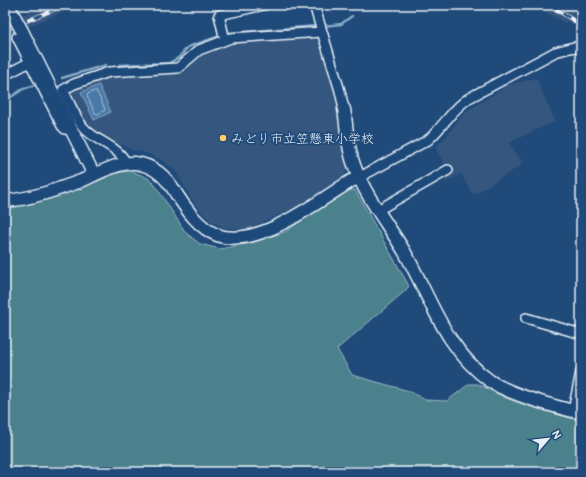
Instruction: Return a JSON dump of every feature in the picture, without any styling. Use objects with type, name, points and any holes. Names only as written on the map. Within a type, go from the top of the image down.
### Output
[{"type":"street","points":[[225,40],[219,15],[264,5]]},
{"type":"street","points":[[314,5],[340,91],[344,109],[349,150],[354,166],[378,210],[410,263],[438,321],[457,348],[470,364],[499,386],[521,395],[577,412],[581,372]]},
{"type":"street","points":[[10,13],[94,175]]},
{"type":"street","points":[[126,163],[121,155],[115,150],[86,130],[64,90],[74,84],[109,72],[178,68],[199,50],[225,40],[322,32]]},
{"type":"street","points":[[20,33],[17,37],[62,126],[65,129],[72,130]]},
{"type":"street","points":[[5,201],[46,193],[126,163],[142,164],[156,170],[168,181],[186,208],[202,226],[217,235],[229,237],[250,236],[293,217],[350,181],[428,140],[456,107],[469,98],[555,52],[581,46]]},
{"type":"street","points":[[5,75],[30,62]]},
{"type":"street","points":[[378,210],[448,170]]},
{"type":"street","points":[[526,318],[581,334]]},
{"type":"shaded area","points":[[46,5],[80,5],[5,36],[5,22]]},
{"type":"shaded area","points":[[533,5],[581,5],[581,29],[567,21],[565,23]]},
{"type":"shaded area","name":"みどり市立笠懸東小学校","points":[[315,38],[319,42],[336,99],[340,132],[348,164],[345,175],[301,205],[252,227],[244,229],[225,228],[211,221],[205,216],[194,203],[177,173],[165,162],[149,154],[131,150],[121,144],[118,147],[91,130],[87,126],[70,93],[71,89],[106,76],[173,73],[198,55],[218,46]]},
{"type":"shaded area","points":[[536,78],[555,121],[509,143],[522,161],[520,163],[522,165],[473,195],[461,174],[446,182],[443,177],[446,167],[435,147],[445,138],[468,110],[507,85]]},
{"type":"green space","points":[[127,171],[134,172],[148,178],[155,185],[186,233],[200,244],[220,249],[250,243],[285,232],[345,190],[355,190],[409,286],[337,349],[352,375],[409,391],[425,400],[447,401],[469,384],[478,384],[506,398],[581,421],[581,472],[5,472],[5,208],[54,196],[110,175]]},
{"type":"water","points":[[99,85],[111,112],[94,120],[81,92]]},
{"type":"waterway","points":[[324,26],[341,24],[352,16]]},
{"type":"waterway","points":[[228,33],[317,26]]},
{"type":"waterway","points":[[119,65],[169,63],[178,58],[188,47],[220,36]]},
{"type":"waterway","points":[[62,78],[106,65]]},
{"type":"waterway","points":[[5,101],[23,89],[35,85]]},
{"type":"railway","points":[[5,30],[65,5]]},
{"type":"railway","points":[[549,5],[581,25]]},
{"type":"place","name":"みどり市立笠懸東小学校","points":[[223,138]]}]
